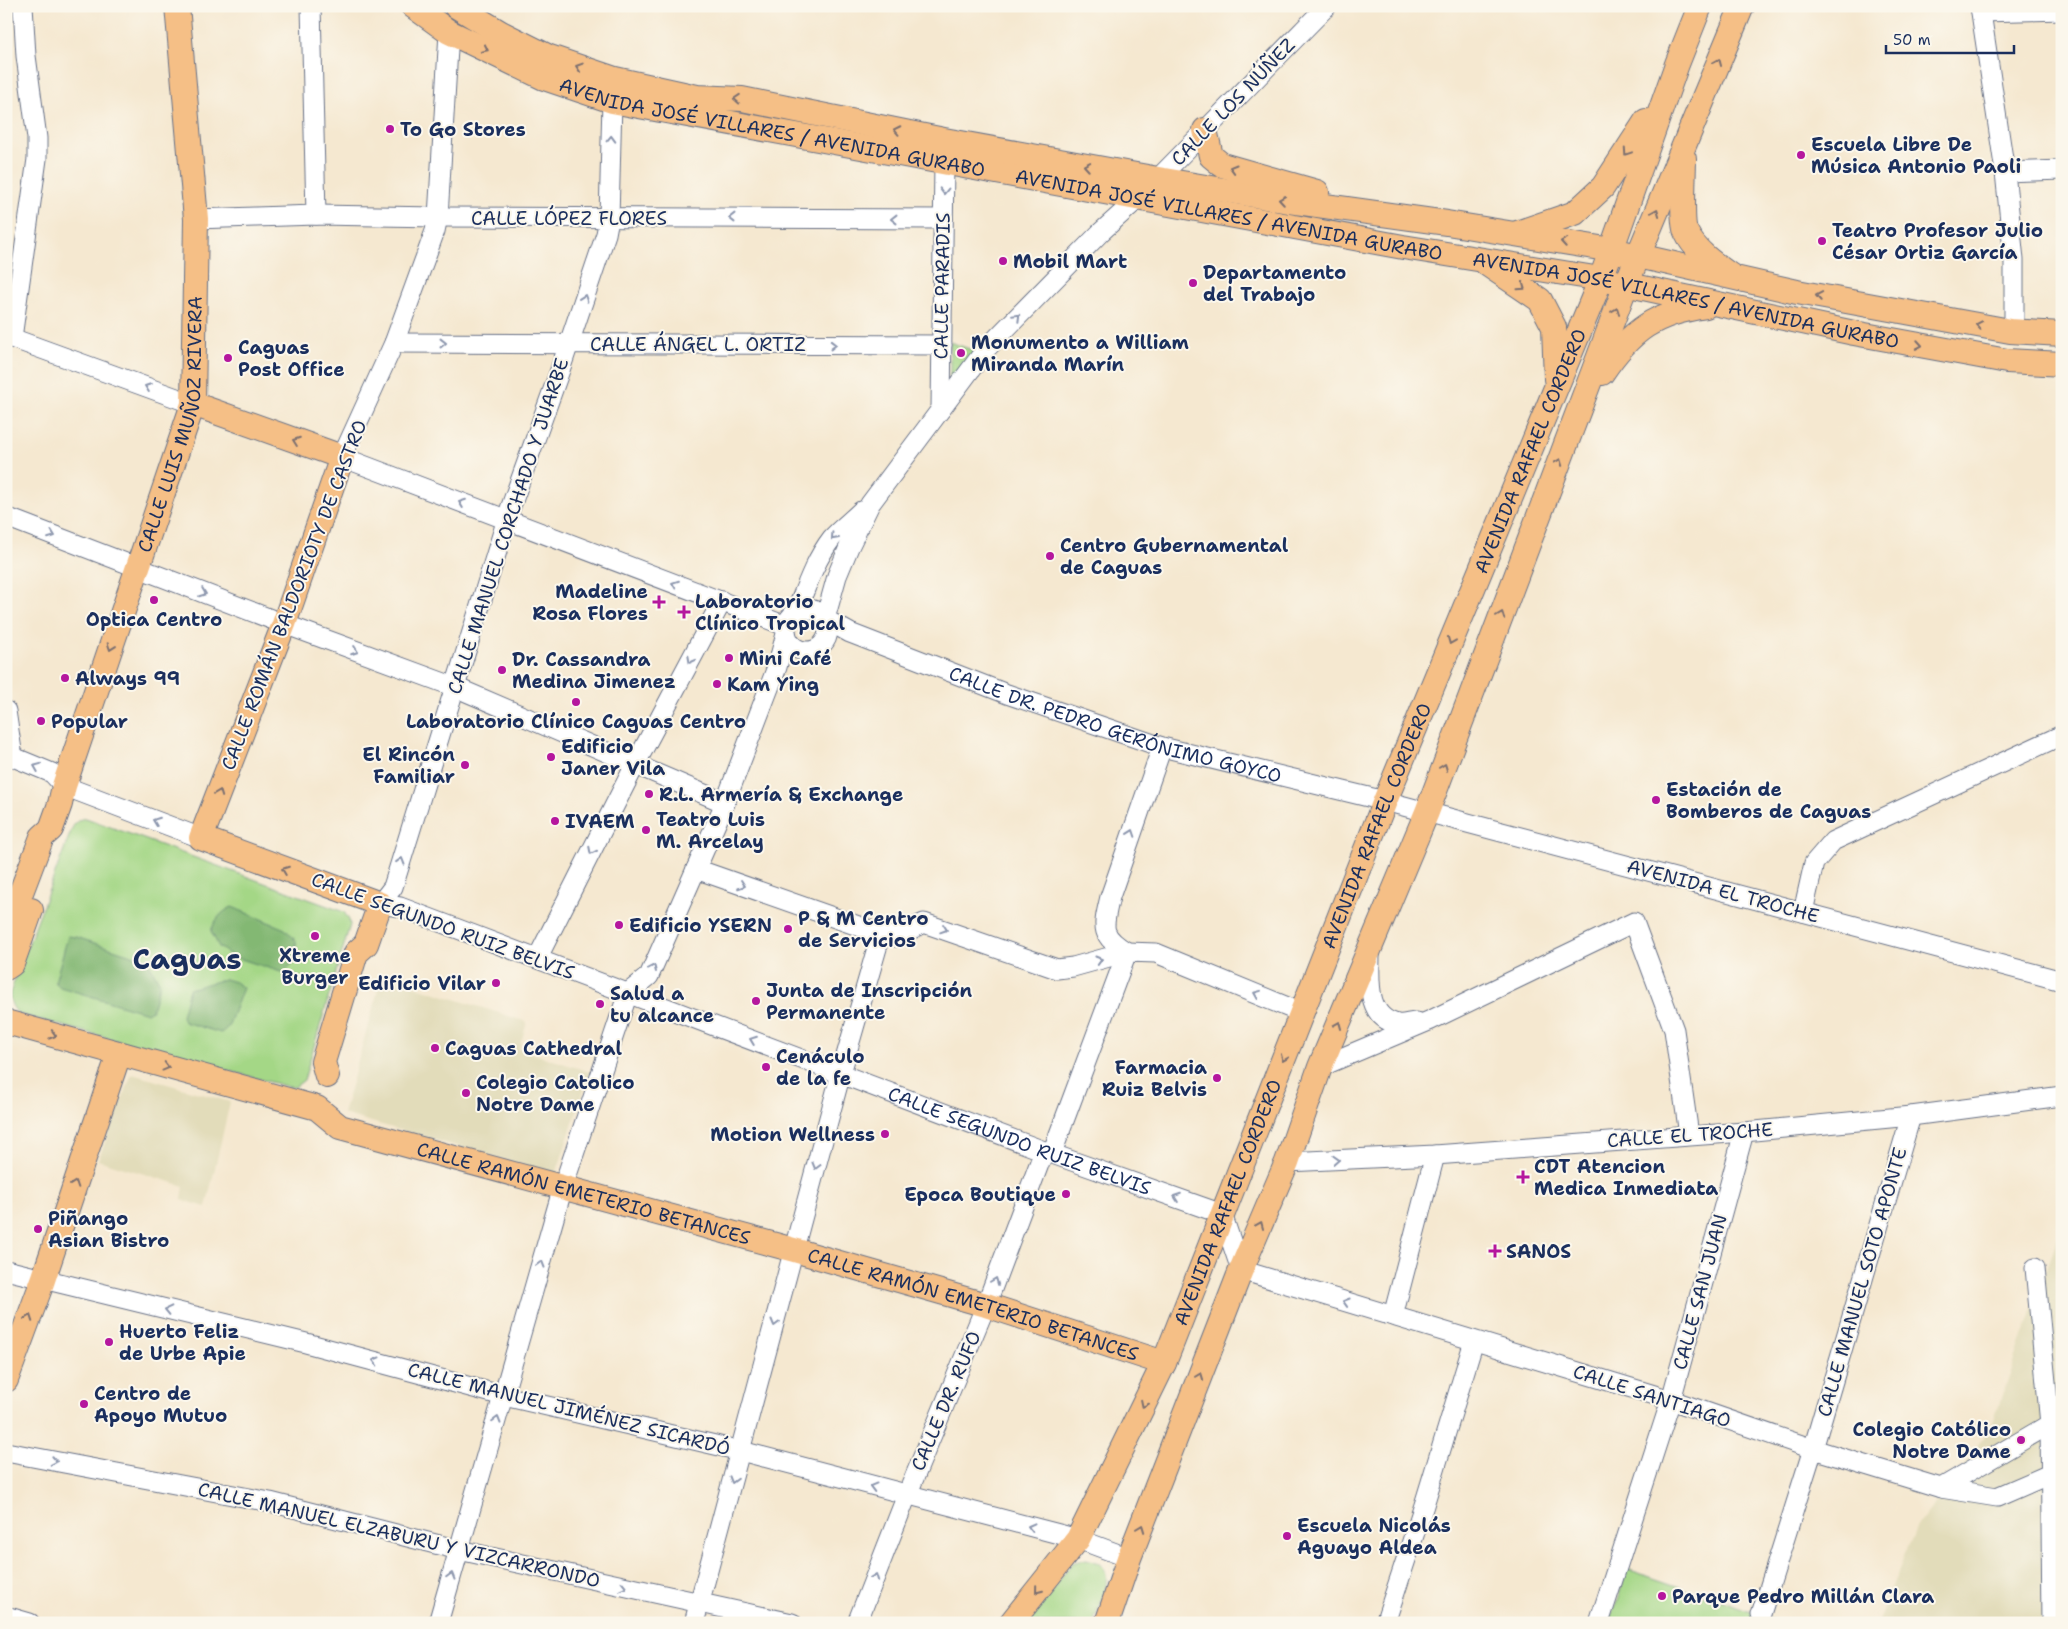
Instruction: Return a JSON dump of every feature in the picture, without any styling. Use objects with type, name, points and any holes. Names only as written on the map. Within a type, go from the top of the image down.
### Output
[{"type":"main road","name":"CALLE LUIS MUÑOZ RIVERA","points":[[6,968],[12,964],[42,837],[51,829],[60,804],[64,786],[193,404],[196,219],[177,6]]},
{"type":"main road","name":"AVENIDA JOSÉ VILLARES / AVENIDA GURABO","points":[[413,6],[449,32],[544,78],[612,101],[1403,247],[1601,279],[1854,333],[2007,361],[2062,364]]},
{"type":"main road","name":"AVENIDA JOSÉ VILLARES / AVENIDA GURABO","points":[[456,6],[501,33],[547,56],[615,79],[697,97],[752,100],[944,140],[1158,179],[1612,250],[1735,280],[1859,304],[2012,324],[2062,334]]},
{"type":"main road","name":"AVENIDA RAFAEL CORDERO","points":[[1011,1623],[1078,1539],[1164,1363],[1385,801],[1601,279],[1677,64],[1700,6]]},
{"type":"main road","name":"AVENIDA RAFAEL CORDERO","points":[[1107,1623],[1130,1558],[1241,1270],[1287,1162],[1320,1067],[1427,812],[1626,285],[1742,6]]},
{"type":"main road","points":[[1515,234],[1575,213],[1603,187],[1638,136],[1677,64]]},
{"type":"main road","points":[[1205,130],[1211,156],[1222,165],[1402,216],[1403,247]]},
{"type":"main road","points":[[1685,141],[1683,190],[1685,231],[1706,258],[1735,280]]},
{"type":"main road","points":[[1041,180],[1106,186],[1158,179]]},
{"type":"main road","points":[[1482,260],[1540,300],[1554,328],[1556,386]]},
{"type":"main road","points":[[1579,407],[1618,349],[1650,322],[1682,309],[1720,304]]},
{"type":"main road","points":[[1854,333],[1859,304]]},
{"type":"main road","points":[[193,404],[342,458]]},
{"type":"main road","name":"CALLE ROMÁN BALDORIOTY DE CASTRO","points":[[202,838],[284,624],[342,458]]},
{"type":"main road","name":"CALLE SEGUNDO RUIZ BELVIS","points":[[202,838],[380,904]]},
{"type":"main road","name":"CALLE LUIS MUÑOZ RIVERA","points":[[6,932],[26,903]]},
{"type":"main road","name":"CALLE MANUEL CORCHADO Y JUARBE","points":[[317,1108],[327,1076],[336,1068],[347,1010],[371,959],[366,944],[380,904]]},
{"type":"main road","name":"CALLE RAMÓN EMETERIO BETANCES","points":[[6,1022],[317,1108],[340,1127],[794,1250],[986,1305],[1164,1363]]},
{"type":"main road","points":[[6,1380],[43,1280],[119,1054]]},
{"type":"street","points":[[23,6],[26,56],[37,159],[9,337],[193,404]]},
{"type":"street","points":[[310,6],[316,215]]},
{"type":"street","name":"CALLE LOS NÚÑEZ","points":[[870,504],[986,349],[1101,232],[1158,179],[1327,6]]},
{"type":"street","points":[[2062,10],[1980,9],[2005,172],[2014,260],[2012,324],[2062,326]]},
{"type":"street","name":"CALLE ROMÁN BALDORIOTY DE CASTRO","points":[[342,458],[394,343],[435,231],[438,218],[449,32]]},
{"type":"street","name":"CALLE MANUEL CORCHADO Y JUARBE","points":[[380,904],[393,887],[510,509],[539,432],[606,234],[609,218],[612,101]]},
{"type":"street","name":"CALLE PARADIS","points":[[941,409],[944,162]]},
{"type":"street","points":[[2005,172],[2062,170]]},
{"type":"street","name":"CALLE LÓPEZ FLORES","points":[[196,219],[316,215],[438,218],[943,220]]},
{"type":"street","name":"CALLE ÁNGEL L. ORTIZ","points":[[394,343],[942,345]]},
{"type":"street","points":[[342,458],[722,601],[789,624]]},
{"type":"street","points":[[825,619],[837,576],[870,504]]},
{"type":"street","points":[[438,1623],[563,1188],[628,993],[649,976],[726,803],[777,667],[789,624],[811,574],[822,552],[833,538],[870,504]]},
{"type":"street","points":[[6,518],[455,687],[726,803]]},
{"type":"street","points":[[537,959],[636,763],[722,601]]},
{"type":"street","points":[[808,609],[821,614],[825,619],[828,635],[817,647],[802,651],[794,647],[789,641],[789,624],[808,609]]},
{"type":"street","name":"CALLE DR. PEDRO GERÓNIMO GOYCO","points":[[825,619],[850,633],[1007,694],[1162,747],[1385,801]]},
{"type":"street","points":[[777,667],[850,633]]},
{"type":"street","points":[[6,711],[9,756]]},
{"type":"street","points":[[1803,912],[1814,863],[1833,841],[2062,735]]},
{"type":"street","points":[[1127,952],[1111,942],[1105,930],[1106,914],[1110,897],[1162,747]]},
{"type":"street","name":"CALLE SEGUNDO RUIZ BELVIS","points":[[9,756],[52,772],[64,786],[202,838]]},
{"type":"street","name":"AVENIDA EL TROCHE","points":[[1385,801],[2062,981]]},
{"type":"street","points":[[696,869],[881,934],[896,937],[924,923],[1057,969],[1073,968],[1127,952],[1156,952],[1302,1013]]},
{"type":"street","name":"CALLE SEGUNDO RUIZ BELVIS","points":[[380,904],[400,906],[1048,1152],[1222,1214]]},
{"type":"street","points":[[1320,1067],[1431,1020],[1634,922],[1674,1030],[1689,1135]]},
{"type":"street","points":[[694,1623],[841,1073],[881,934]]},
{"type":"street","points":[[1370,948],[1369,987],[1371,1000],[1384,1018],[1398,1024],[1431,1020]]},
{"type":"street","name":"CALLE DR. RUFO","points":[[857,1623],[906,1496],[986,1305],[1127,952]]},
{"type":"street","name":"CALLE EL TROCHE","points":[[1287,1162],[1435,1155],[1744,1132],[1911,1116],[2062,1096]]},
{"type":"street","name":"CALLE MANUEL SOTO APONTE","points":[[1761,1614],[1813,1449],[1911,1116]]},
{"type":"street","name":"CALLE SAN JUAN","points":[[1599,1623],[1671,1400],[1744,1132]]},
{"type":"street","points":[[1393,1316],[1435,1155]]},
{"type":"street","points":[[1222,1214],[1241,1270]]},
{"type":"street","points":[[2035,1268],[2050,1424],[2052,1623]]},
{"type":"street","name":"CALLE MANUEL JIMÉNEZ SICARDÓ","points":[[6,1270],[306,1343],[504,1396],[741,1452],[1078,1539],[1130,1558]]},
{"type":"street","name":"CALLE SANTIAGO","points":[[1241,1270],[1671,1400],[1813,1449],[1941,1488],[1997,1497],[2050,1474]]},
{"type":"street","points":[[1385,1623],[1424,1505],[1474,1341]]},
{"type":"street","points":[[1941,1488],[2050,1424]]},
{"type":"street","name":"CALLE MANUEL ELZABURU Y VIZCARRONDO","points":[[6,1452],[270,1502],[459,1550],[792,1623]]},
{"type":"street","points":[[6,1616],[30,1623]]},
{"type":"shaded area","name":"Colegio Catolico Notre Dame","points":[[382,976],[527,1022],[519,1049],[590,1072],[556,1174],[343,1114]]},
{"type":"shaded area","points":[[132,1074],[230,1102],[206,1207],[182,1200],[184,1186],[98,1160]]},
{"type":"shaded area","name":"Colegio Católico Notre Dame","points":[[2062,1226],[2062,1623],[1877,1623],[1916,1528],[1968,1461],[1994,1419]]},
{"type":"green space","points":[[950,342],[975,351],[950,390]]},
{"type":"green space","points":[[86,818],[344,912],[350,925],[304,1080],[295,1087],[289,1087],[19,1014],[11,1002],[10,993],[72,828],[79,820]]},
{"type":"green space","points":[[232,907],[285,929],[296,941],[297,958],[284,973],[232,956],[219,947],[211,931],[219,917]]},
{"type":"green space","points":[[68,936],[147,960],[160,983],[152,1010],[147,1013],[60,987],[55,982]]},
{"type":"green space","points":[[225,979],[235,982],[243,988],[228,1027],[221,1033],[184,1022],[182,1016],[189,989]]},
{"type":"green space","points":[[1086,1559],[1097,1563],[1103,1568],[1106,1576],[1104,1595],[1093,1623],[1029,1623],[1072,1563]]},
{"type":"green space","name":"Parque Pedro Millán Clara","points":[[1627,1569],[1784,1623],[1610,1623]]},
{"type":"place","name":"To Go Stores","points":[[390,129]]},
{"type":"place","name":"Escuela Libre De Música Antonio Paoli","points":[[1801,155]]},
{"type":"place","name":"Teatro Profesor Julio César Ortiz García","points":[[1822,241]]},
{"type":"place","name":"Mobil Mart","points":[[1003,261]]},
{"type":"place","name":"Departamento del Trabajo","points":[[1193,283]]},
{"type":"place","name":"Monumento a William Miranda Marín","points":[[961,353]]},
{"type":"place","name":"Caguas Post Office","points":[[228,358]]},
{"type":"place","name":"Centro Gubernamental de Caguas","points":[[1050,556]]},
{"type":"place","name":"Optica Centro","points":[[154,600]]},
{"type":"place","name":"Madeline Rosa Flores","points":[[659,602]]},
{"type":"place","name":"Laboratorio Clínico Tropical","points":[[684,612]]},
{"type":"place","name":"Mini Café","points":[[729,658]]},
{"type":"place","name":"Dr. Cassandra Medina Jimenez","points":[[502,670]]},
{"type":"place","name":"Always 99","points":[[65,678]]},
{"type":"place","name":"Kam Ying","points":[[717,684]]},
{"type":"place","name":"Laboratorio Clínico Caguas Centro","points":[[576,702]]},
{"type":"place","name":"Popular","points":[[41,721]]},
{"type":"place","name":"Edificio Janer Vila","points":[[551,757]]},
{"type":"place","name":"El Rincón Familiar","points":[[465,765]]},
{"type":"place","name":"R.L. Armería & Exchange","points":[[649,794]]},
{"type":"place","name":"Estación de Bomberos de Caguas","points":[[1656,800]]},
{"type":"place","name":"IVAEM","points":[[555,821]]},
{"type":"place","name":"Teatro Luis M. Arcelay","points":[[646,830]]},
{"type":"place","name":"Edificio YSERN","points":[[619,925]]},
{"type":"place","name":"P & M Centro de Servicios","points":[[788,929]]},
{"type":"place","name":"Xtreme Burger","points":[[315,936]]},
{"type":"place","name":"Edificio Vilar","points":[[496,983]]},
{"type":"place","name":"Junta de Inscripción Permanente","points":[[756,1001]]},
{"type":"place","name":"Salud a tu alcance","points":[[600,1004]]},
{"type":"place","name":"Caguas Cathedral","points":[[435,1048]]},
{"type":"place","name":"Cenáculo de la fe","points":[[766,1067]]},
{"type":"place","name":"Farmacia Ruiz Belvis","points":[[1217,1078]]},
{"type":"place","name":"Colegio Catolico Notre Dame","points":[[466,1093]]},
{"type":"place","name":"Motion Wellness","points":[[885,1134]]},
{"type":"place","name":"CDT Atencion Medica Inmediata","points":[[1523,1177]]},
{"type":"place","name":"Epoca Boutique","points":[[1066,1194]]},
{"type":"place","name":"Piñango Asian Bistro","points":[[38,1229]]},
{"type":"place","name":"SANOS","points":[[1495,1251]]},
{"type":"place","name":"Huerto Feliz de Urbe Apie","points":[[109,1342]]},
{"type":"place","name":"Centro de Apoyo Mutuo","points":[[84,1404]]},
{"type":"place","name":"Colegio Católico Notre Dame","points":[[2021,1440]]},
{"type":"place","name":"Escuela Nicolás Aguayo Aldea","points":[[1287,1536]]},
{"type":"place","name":"Parque Pedro Millán Clara","points":[[1662,1596]]},
{"type":"district","name":"Caguas","points":[[187,958]]}]
